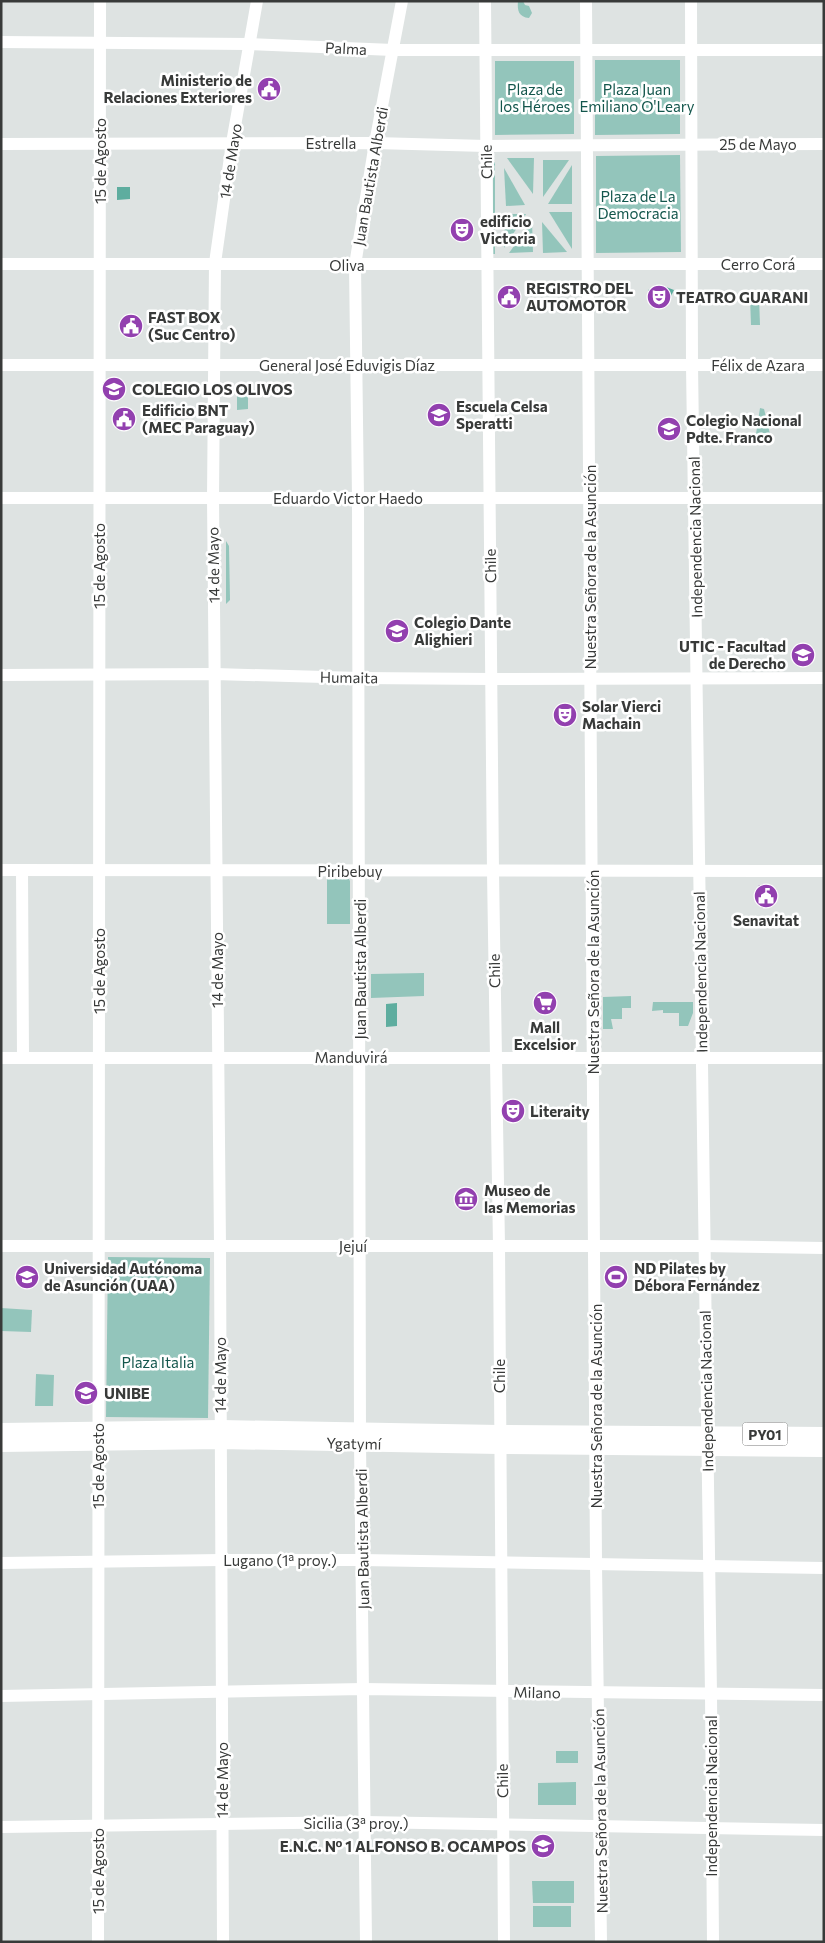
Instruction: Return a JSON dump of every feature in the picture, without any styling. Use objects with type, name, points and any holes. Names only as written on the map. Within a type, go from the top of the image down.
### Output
[{"type":"main road","name":"Ygatymí","points":[[1,1431],[98,1437]]},
{"type":"main road","name":"Ygatymí","points":[[1,1444],[98,1437],[221,1434],[499,1440],[706,1441]]},
{"type":"main road","name":"PY01","points":[[706,1441],[824,1434]]},
{"type":"main road","name":"PY01","points":[[706,1441],[824,1449]]},
{"type":"street","name":"15 de Agosto","points":[[98,1942],[100,1]]},
{"type":"street","name":"14 de Mayo","points":[[223,1942],[220,1246],[213,498],[214,263],[232,143],[257,1]]},
{"type":"street","name":"Juan Bautista Alberdi","points":[[366,1942],[360,1437],[359,678],[355,265],[375,143],[402,1]]},
{"type":"street","name":"Chile","points":[[484,1],[495,1057],[499,1246],[504,1942]]},
{"type":"street","name":"Nuestra Señora de la Asunción","points":[[586,1],[596,1564],[602,1942]]},
{"type":"street","name":"Independencia Nacional","points":[[691,1],[692,365],[711,1694],[710,1828],[712,1942]]},
{"type":"street","name":"Palma","points":[[1,42],[249,44],[393,50],[691,48],[824,50]]},
{"type":"street","name":"Estrella","points":[[1,144],[375,143],[486,146],[692,144]]},
{"type":"street","name":"25 de Mayo","points":[[692,144],[824,144]]},
{"type":"street","name":"Oliva","points":[[1,264],[692,264]]},
{"type":"street","name":"Cerro Corá","points":[[692,264],[824,264]]},
{"type":"street","name":"General José Eduvigis Díaz","points":[[1,365],[692,365]]},
{"type":"street","name":"Félix de Azara","points":[[692,365],[824,365]]},
{"type":"street","name":"Eduardo Victor Haedo","points":[[1,498],[824,498]]},
{"type":"street","name":"Humaita","points":[[1,675],[214,674],[492,679],[824,678]]},
{"type":"street","name":"Piribebuy","points":[[1,870],[824,871]]},
{"type":"street","points":[[22,870],[24,1058]]},
{"type":"street","name":"Manduvirá","points":[[1,1058],[701,1056],[824,1058]]},
{"type":"street","name":"Jejuí","points":[[1,1246],[704,1246],[824,1248]]},
{"type":"street","name":"Lugano (1ª proy.)","points":[[1,1563],[362,1560],[824,1568]]},
{"type":"street","name":"Milano","points":[[1,1696],[363,1689],[824,1695]]},
{"type":"street","name":"Sicilia (3ª proy.)","points":[[1,1827],[365,1822],[824,1830]]},
{"type":"green space","points":[[518,1],[523,1],[525,5],[529,6],[532,13],[529,18],[519,13]]},
{"type":"green space","name":"Plaza Juan Emiliano O'Leary","points":[[595,60],[680,60],[680,134],[595,135]]},
{"type":"green space","name":"Plaza de los Héroes","points":[[495,61],[574,61],[574,134],[495,135]]},
{"type":"green space","name":"Plaza de La Democracia","points":[[680,155],[681,252],[596,253],[596,156]]},
{"type":"green space","points":[[507,158],[534,158],[533,194]]},
{"type":"green space","points":[[543,160],[569,160],[543,197]]},
{"type":"green space","points":[[495,162],[495,254],[493,254],[493,163]]},
{"type":"green space","points":[[572,165],[572,204],[548,204]]},
{"type":"green space","points":[[504,168],[525,205],[506,206]]},
{"type":"green space","points":[[549,212],[572,212],[572,249]]},
{"type":"green space","points":[[505,214],[526,214],[504,248]]},
{"type":"green space","points":[[532,221],[533,252],[509,253]]},
{"type":"green space","points":[[542,222],[567,252],[543,253]]},
{"type":"green space","points":[[750,297],[759,297],[760,325],[751,325]]},
{"type":"green space","points":[[248,389],[248,409],[237,410],[237,390]]},
{"type":"green space","points":[[760,408],[764,409],[770,434],[756,434]]},
{"type":"green space","points":[[226,541],[229,546],[230,600],[226,604]]},
{"type":"green space","points":[[327,879],[349,879],[350,924],[327,924]]},
{"type":"green space","points":[[424,973],[424,996],[371,998],[371,974]]},
{"type":"green space","points":[[631,996],[631,1008],[622,1008],[622,1019],[611,1019],[613,1029],[603,1029],[603,997]]},
{"type":"green space","points":[[653,1002],[693,1002],[693,1013],[688,1026],[679,1026],[679,1013],[663,1013],[663,1010],[652,1011]]},
{"type":"green space","name":"Plaza Italia","points":[[108,1257],[210,1258],[208,1418],[106,1417]]},
{"type":"green space","points":[[1,1308],[32,1310],[31,1332],[1,1331]]},
{"type":"green space","points":[[36,1374],[54,1375],[53,1406],[35,1406]]},
{"type":"green space","points":[[556,1751],[578,1751],[578,1763],[556,1763]]},
{"type":"green space","points":[[576,1782],[576,1805],[538,1805],[538,1783]]},
{"type":"green space","points":[[532,1881],[574,1881],[574,1903],[533,1903]]},
{"type":"green space","points":[[533,1906],[571,1906],[571,1927],[533,1927]]},
{"type":"shaded area","points":[[117,187],[130,187],[130,199],[117,200]]},
{"type":"shaded area","points":[[661,285],[674,290],[670,298],[661,296],[652,298],[648,290]]},
{"type":"shaded area","points":[[397,1003],[397,1026],[386,1027],[386,1004]]},
{"type":"place","name":"Ministerio de Relaciones Exteriores","points":[[269,89]]},
{"type":"place","name":"edificio Victoria","points":[[462,230]]},
{"type":"place","name":"REGISTRO DEL AUTOMOTOR","points":[[509,297]]},
{"type":"place","name":"TEATRO GUARANI","points":[[659,297]]},
{"type":"place","name":"FAST BOX (Suc Centro)","points":[[131,326]]},
{"type":"place","name":"COLEGIO LOS OLIVOS","points":[[114,389]]},
{"type":"place","name":"Escuela Celsa Speratti","points":[[439,415]]},
{"type":"place","name":"Edificio BNT (MEC Paraguay)","points":[[124,419]]},
{"type":"place","name":"Colegio Nacional Pdte. Franco","points":[[669,429]]},
{"type":"place","name":"Colegio Dante Alighieri","points":[[397,631]]},
{"type":"place","name":"UTIC - Facultad de Derecho","points":[[803,655]]},
{"type":"place","name":"Solar Vierci Machain","points":[[565,715]]},
{"type":"place","name":"Senavitat","points":[[766,896]]},
{"type":"place","name":"Mall Excelsior","points":[[545,1003]]},
{"type":"place","name":"Literaity","points":[[513,1111]]},
{"type":"place","name":"Museo de las Memorias","points":[[466,1199]]},
{"type":"place","name":"Universidad Autónoma de Asunción (UAA)","points":[[27,1277]]},
{"type":"place","name":"ND Pilates by Débora Fernández","points":[[616,1277]]},
{"type":"place","name":"UNIBE","points":[[86,1393]]},
{"type":"place","name":"E.N.C. Nº 1 ALFONSO B. OCAMPOS","points":[[543,1846]]}]
